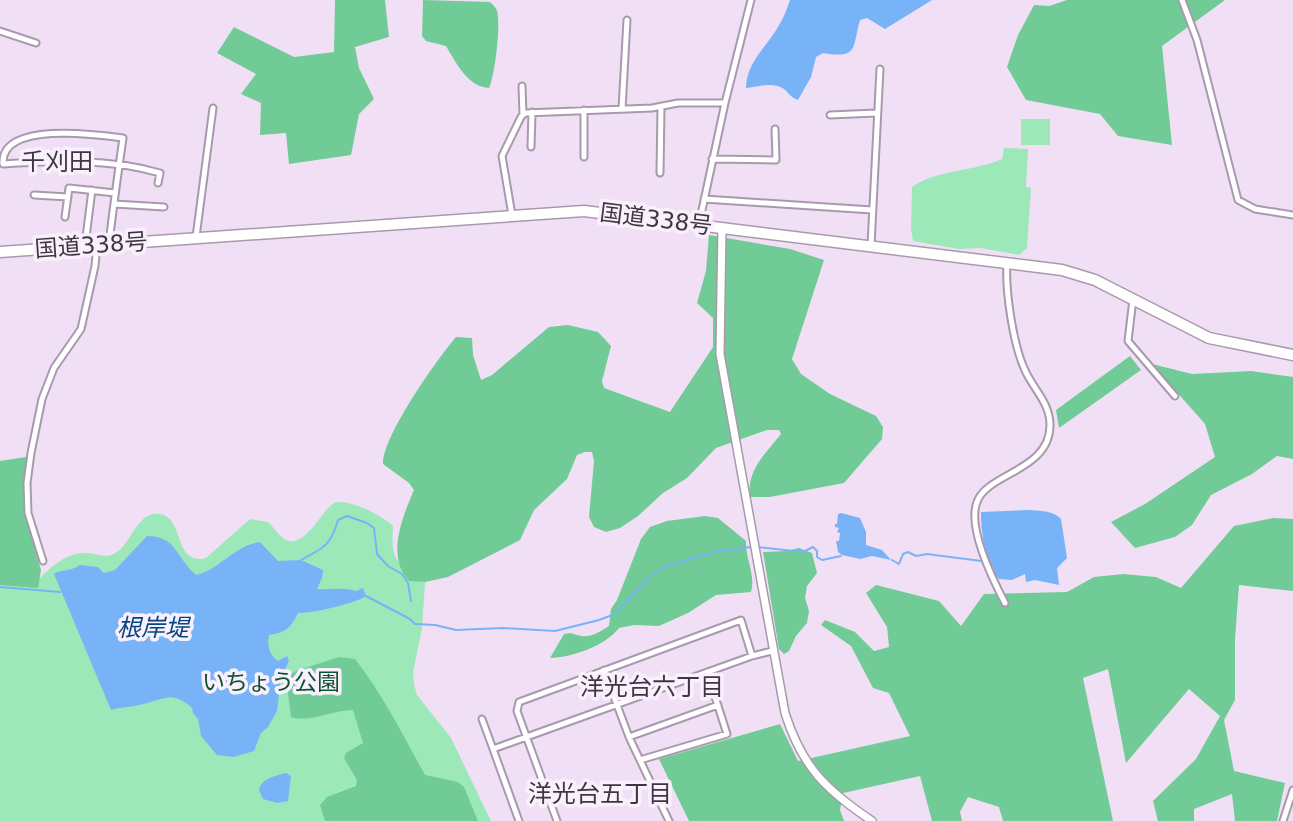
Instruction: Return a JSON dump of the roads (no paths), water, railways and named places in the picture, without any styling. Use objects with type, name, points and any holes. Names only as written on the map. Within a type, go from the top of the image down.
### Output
[{"type":"highway","name":"国道338号","points":[[0,252],[596,211],[1076,273],[1133,299],[1193,332],[1209,338],[1293,355]]},
{"type":"street","points":[[699,224],[751,0]]},
{"type":"street","points":[[1182,0],[1197,40],[1238,200],[1255,208],[1293,215]]},
{"type":"street","points":[[622,109],[627,20]]},
{"type":"street","points":[[1,40],[3,32],[36,43]]},
{"type":"street","points":[[871,245],[880,69]]},
{"type":"street","points":[[512,215],[502,156],[523,115],[522,86]]},
{"type":"street","points":[[523,115],[532,112],[661,107],[678,103],[725,103]]},
{"type":"street","points":[[660,173],[661,107]]},
{"type":"street","points":[[196,237],[213,108]]},
{"type":"street","points":[[583,157],[584,110]]},
{"type":"street","points":[[531,147],[532,112]]},
{"type":"street","points":[[830,115],[876,113]]},
{"type":"street","points":[[712,159],[775,160],[775,129]]},
{"type":"street","points":[[43,561],[28,513],[27,483],[31,453],[42,399],[54,368],[80,329],[114,204],[115,193],[119,164],[123,138],[61,132],[13,142],[4,151],[2,163],[76,160],[119,164],[160,173],[158,183]]},
{"type":"street","points":[[65,217],[69,188],[115,193]]},
{"type":"street","points":[[85,245],[92,190]]},
{"type":"street","points":[[34,195],[68,197]]},
{"type":"street","points":[[704,199],[872,210]]},
{"type":"street","points":[[114,204],[164,207]]},
{"type":"street","points":[[722,227],[720,354],[785,713],[800,753],[830,791],[872,821]]},
{"type":"street","points":[[1005,603],[983,557],[975,514],[976,505],[981,495],[1036,457],[1046,444],[1050,429],[1046,404],[1029,379],[1018,351],[1007,282],[1007,263]]},
{"type":"street","points":[[1133,299],[1128,341],[1174,396]]},
{"type":"street","points":[[556,821],[517,711],[519,702],[741,620],[752,656]]},
{"type":"street","points":[[493,749],[772,651]]},
{"type":"street","points":[[604,670],[629,737],[669,821]]},
{"type":"street","points":[[640,760],[727,734],[707,672]]},
{"type":"street","points":[[629,737],[718,705]]},
{"type":"street","points":[[482,719],[519,821]]},
{"type":"street","points":[[1283,821],[1293,790]]},
{"type":"water","points":[[790,0],[932,0],[885,29],[867,18],[860,20],[854,44],[848,53],[823,53],[816,57],[811,77],[798,100],[775,85],[746,88],[754,62],[781,22]]},
{"type":"water","points":[[981,512],[1050,512],[1061,519],[1067,558],[1057,568],[1059,585],[1035,580],[1026,582],[1025,574],[1012,580],[999,579],[990,564],[983,539]]},
{"type":"water","points":[[838,514],[860,518],[866,532],[866,545],[882,550],[891,560],[872,556],[860,559],[838,552],[836,541],[839,541],[840,533],[837,532],[839,528],[835,527],[835,524]]},
{"type":"water","name":"根岸堤","points":[[147,536],[157,537],[170,544],[196,575],[243,548],[260,542],[278,561],[301,560],[323,570],[317,589],[356,591],[363,588],[366,596],[361,599],[333,608],[298,613],[287,629],[269,635],[273,656],[278,661],[287,656],[289,661],[281,678],[277,711],[268,727],[261,733],[254,751],[234,757],[217,755],[201,736],[198,719],[192,708],[178,699],[166,698],[111,710],[54,574],[80,565],[98,567],[104,573],[115,570]]},
{"type":"water","points":[[286,773],[291,776],[288,801],[277,803],[263,799],[259,790],[262,783]]},
{"type":"waterway","points":[[301,560],[326,545],[338,520],[347,516],[367,523],[374,528],[377,554],[388,566],[402,574],[408,583],[411,601]]},
{"type":"waterway","points":[[366,596],[415,624],[456,630],[503,628],[555,631],[615,614],[652,575],[666,566],[719,551],[751,547]]},
{"type":"waterway","points":[[757,547],[803,552],[813,547],[817,551],[817,557],[822,560],[841,556]]},
{"type":"waterway","points":[[892,560],[899,564],[903,554],[908,552],[916,556],[927,554],[989,562]]},
{"type":"waterway","points":[[0,587],[60,592]]},
{"type":"district","name":"千刈田","points":[[57,162]]},
{"type":"district","name":"洋光台六丁目","points":[[652,687]]},
{"type":"district","name":"洋光台五丁目","points":[[600,794]]},
{"type":"park label","name":"いちょう公園","points":[[271,682]]}]
